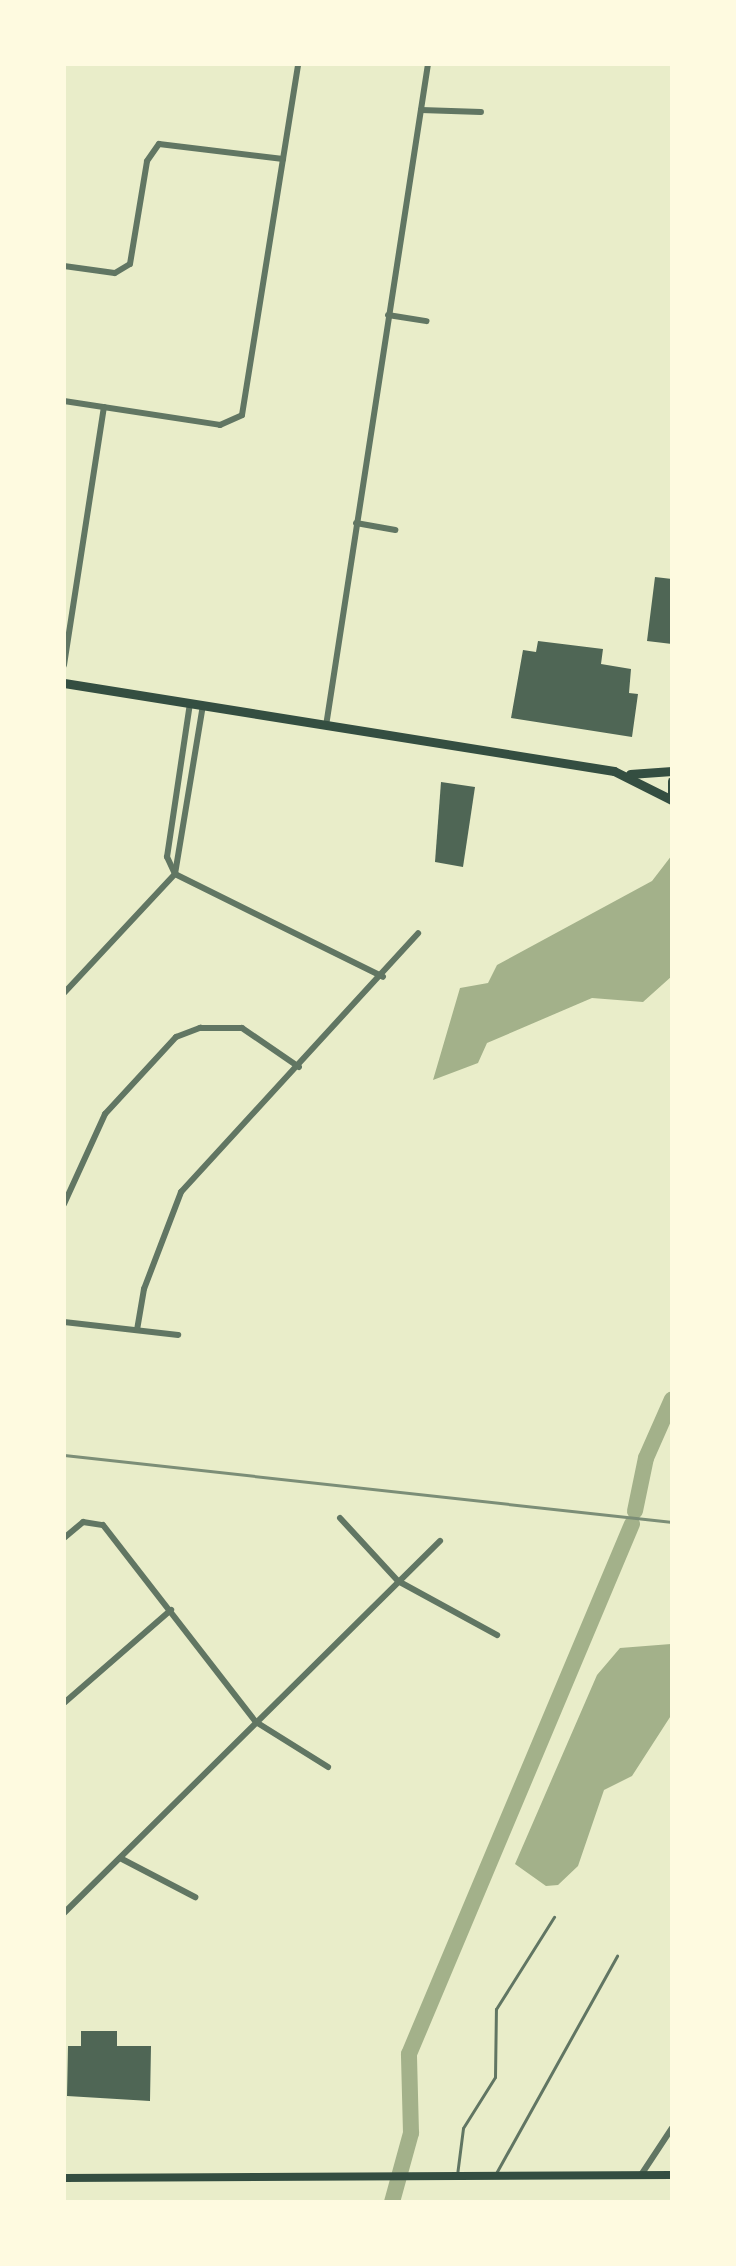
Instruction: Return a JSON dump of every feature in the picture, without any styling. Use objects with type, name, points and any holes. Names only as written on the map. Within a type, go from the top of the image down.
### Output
[{"type":"main road","points":[[64,683],[627,774],[672,771]]},
{"type":"main road","points":[[627,774],[672,800]]},
{"type":"main road","points":[[672,781],[672,800]]},
{"type":"main road","points":[[64,2178],[672,2175]]},
{"type":"street","points":[[64,401],[235,421],[245,407],[298,64]]},
{"type":"street","points":[[326,726],[428,64]]},
{"type":"street","points":[[421,110],[481,112]]},
{"type":"street","points":[[64,266],[112,273],[130,264],[147,161],[159,144],[283,159]]},
{"type":"street","points":[[388,315],[427,321]]},
{"type":"street","points":[[64,665],[104,407]]},
{"type":"street","points":[[356,523],[395,530]]},
{"type":"street","points":[[190,703],[167,857],[175,874],[383,977]]},
{"type":"street","points":[[64,993],[175,874],[203,705]]},
{"type":"street","points":[[137,1330],[144,1289],[179,1196],[383,977],[418,933]]},
{"type":"street","points":[[64,1204],[105,1114],[176,1037],[200,1028],[242,1028],[299,1067]]},
{"type":"street","points":[[64,1322],[178,1335]]},
{"type":"street","points":[[340,1518],[398,1581],[497,1635]]},
{"type":"street","points":[[64,1538],[90,1521],[106,1529],[256,1722],[328,1767]]},
{"type":"street","points":[[64,1913],[440,1541]]},
{"type":"street","points":[[64,1703],[171,1610]]},
{"type":"street","points":[[120,1858],[195,1897]]},
{"type":"street","points":[[641,2175],[672,2128]]},
{"type":"lane","points":[[457,2175],[463,2128],[495,2077],[496,2009],[554,1917]]},
{"type":"lane","points":[[495,2175],[617,1956]]},
{"type":"shaded area","points":[[672,855],[672,976],[643,1002],[592,998],[487,1043],[478,1063],[433,1080],[460,988],[488,983],[497,965],[652,881]]},
{"type":"shaded area","points":[[671,1644],[672,1714],[632,1776],[604,1790],[578,1866],[558,1885],[546,1886],[515,1864],[597,1675],[620,1648]]},
{"type":"building","points":[[655,577],[672,579],[672,644],[647,641]]},
{"type":"building","points":[[538,641],[603,649],[601,664],[631,669],[629,693],[638,694],[632,737],[511,718],[523,650],[536,652]]},
{"type":"building","points":[[441,782],[475,787],[463,867],[435,862]]},
{"type":"building","points":[[81,2031],[117,2031],[117,2046],[151,2046],[150,2101],[67,2096],[68,2046],[81,2046]]},
{"type":"waterway","points":[[635,1511],[646,1458],[672,1399]]},
{"type":"waterway","points":[[392,2202],[411,2133],[409,2054],[632,1524]]},
{"type":"railway","points":[[64,1455],[672,1522]]}]
